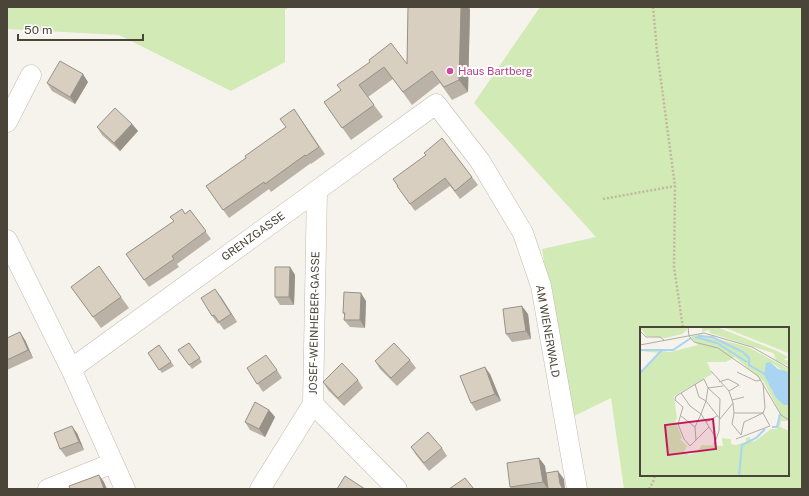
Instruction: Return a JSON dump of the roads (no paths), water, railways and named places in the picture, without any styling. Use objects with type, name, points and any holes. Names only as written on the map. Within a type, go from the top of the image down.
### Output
[{"type":"street","points":[[7,122],[31,74]]},
{"type":"street","name":"GRENZGASSE","points":[[70,369],[436,104]]},
{"type":"street","name":"AM WIENERWALD","points":[[436,104],[480,161],[523,233],[541,286],[577,489]]},
{"type":"street","name":"JOSEF-WEINHEBER-GASSE","points":[[260,489],[313,404],[317,190]]},
{"type":"street","points":[[7,240],[70,369],[125,489]]},
{"type":"street","points":[[313,404],[397,489]]},
{"type":"street","points":[[48,489],[113,463]]},
{"type":"place","name":"Haus Bartberg","points":[[450,71]]}]
